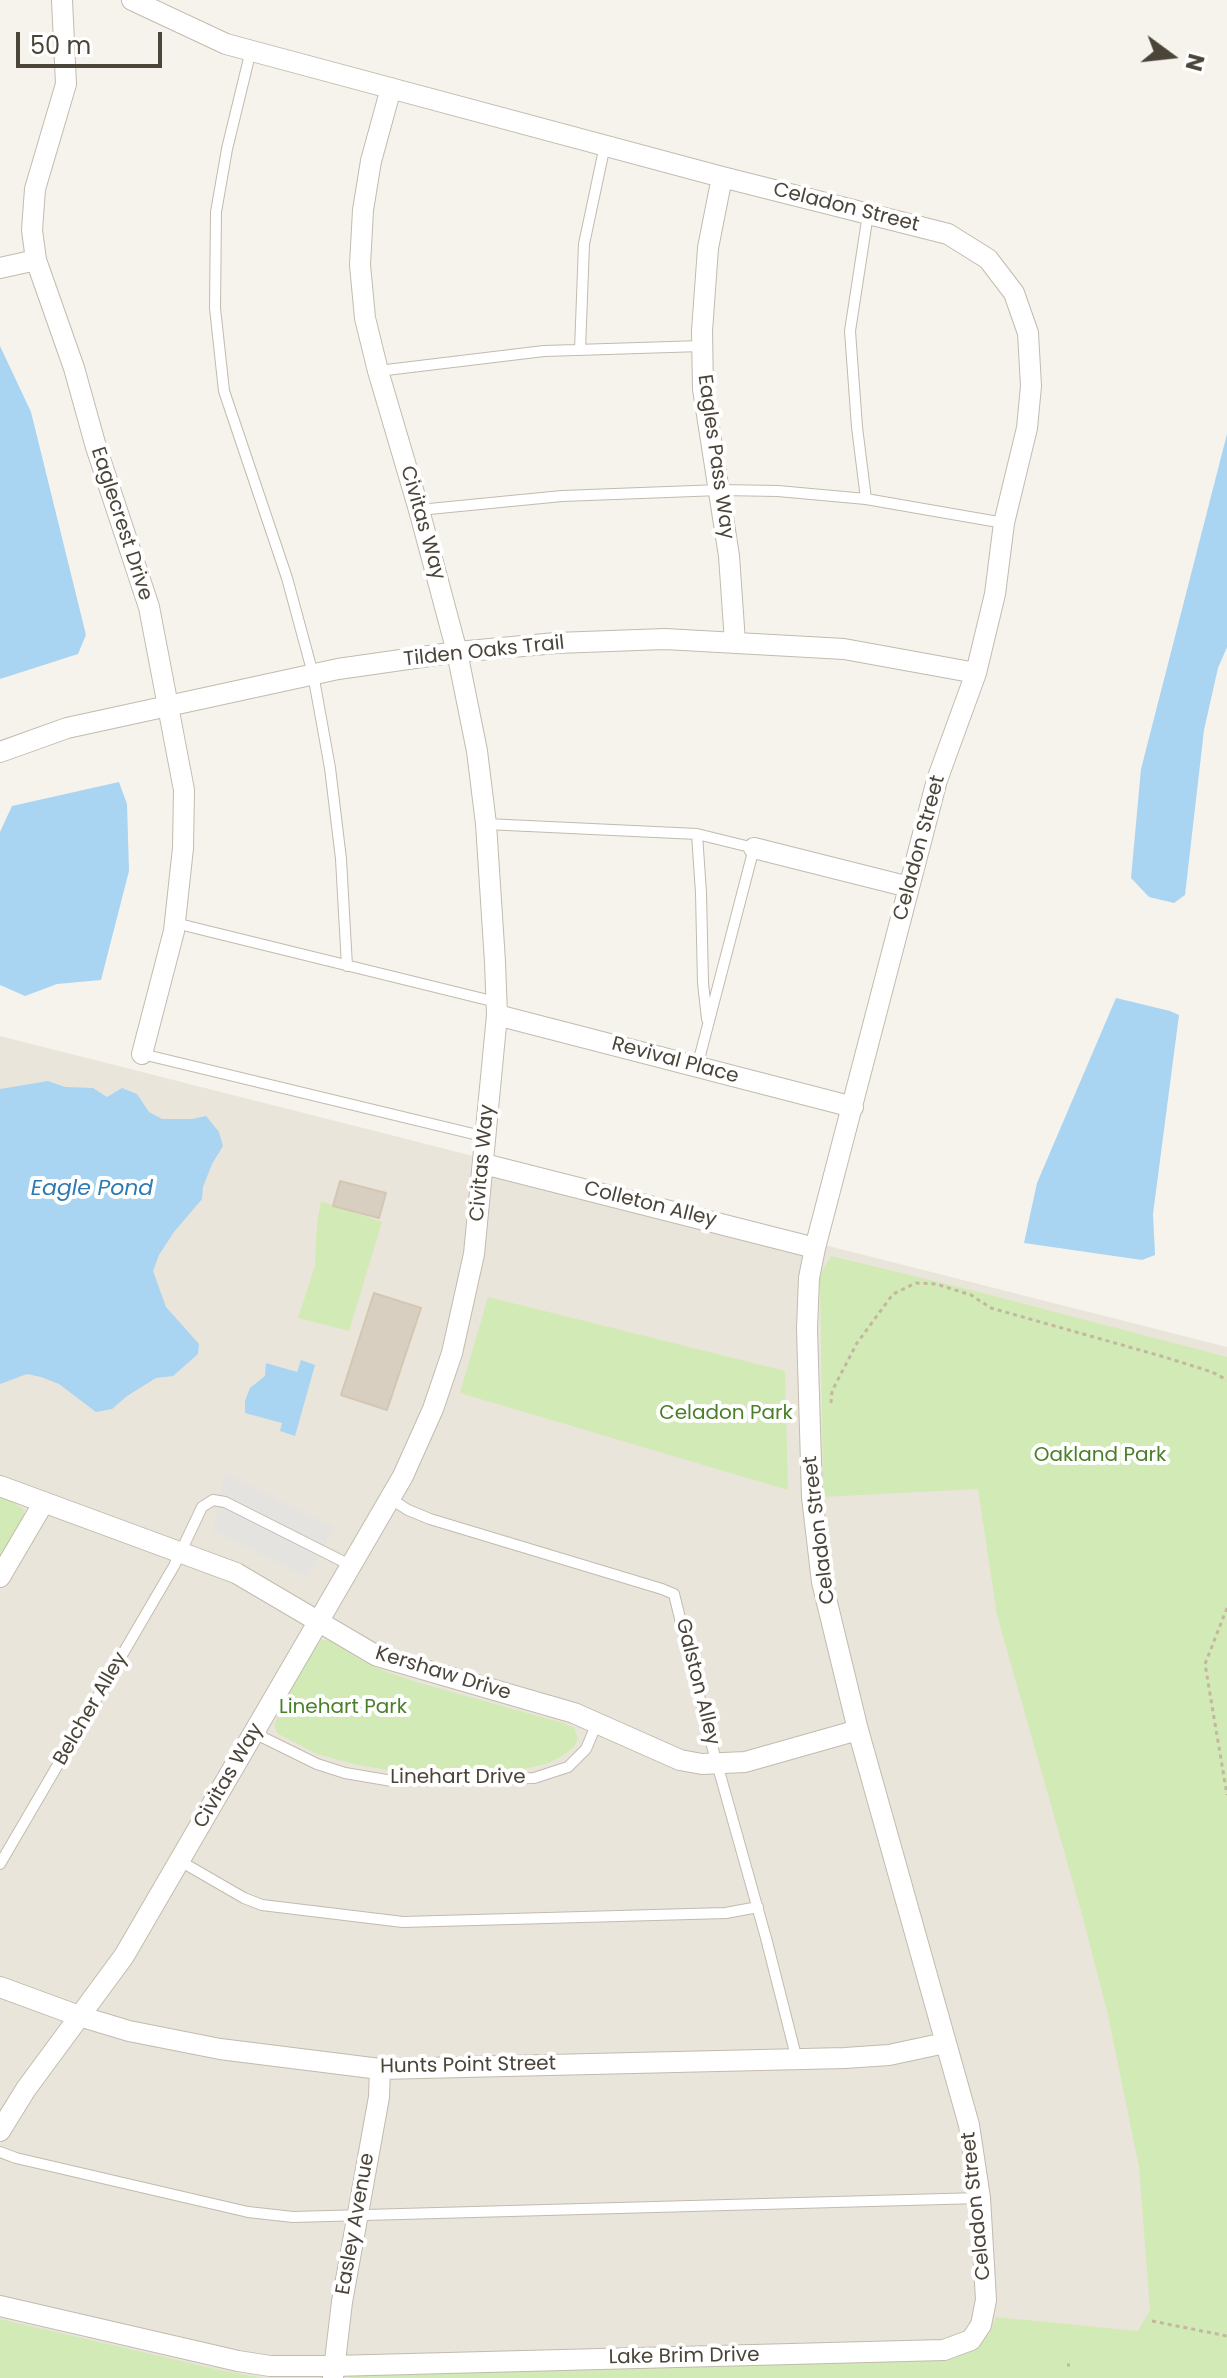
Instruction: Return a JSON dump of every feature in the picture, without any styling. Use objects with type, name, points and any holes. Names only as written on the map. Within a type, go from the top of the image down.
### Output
[{"type":"street","name":"Eaglecrest Drive","points":[[62,0],[66,84],[35,189],[32,230],[36,260],[74,368],[96,447],[149,607],[184,790],[183,848],[175,923],[142,1054]]},
{"type":"street","name":"Celadon Street","points":[[132,0],[226,44],[948,234],[988,259],[1014,293],[1028,333],[1031,386],[1027,428],[1004,523],[995,594],[976,673],[937,780],[815,1248],[809,1278],[807,1329],[812,1497],[822,1582],[858,1730],[969,2125],[980,2198],[986,2300],[981,2325]]},
{"type":"street","name":"Civitas Way","points":[[0,2131],[26,2089],[124,1956],[391,1499],[433,1409],[452,1353],[474,1254],[496,1009],[486,824],[477,751],[457,652],[378,371],[365,318],[360,265],[363,210],[371,161],[391,88]]},
{"type":"street","name":"Eagles Pass Way","points":[[722,177],[708,248],[702,346],[703,389],[729,556],[735,642]]},
{"type":"street","points":[[0,268],[36,260]]},
{"type":"street","name":"Tilden Oaks Trail","points":[[0,752],[67,728],[313,674],[457,652],[556,643],[665,639],[844,649],[976,673]]},
{"type":"street","points":[[754,848],[909,887]]},
{"type":"street","name":"Revival Place","points":[[496,1009],[697,1067],[853,1107]]},
{"type":"street","name":"Colleton Alley","points":[[484,1164],[815,1248]]},
{"type":"street","name":"Kershaw Drive","points":[[0,1486],[236,1573],[377,1656],[574,1713],[680,1760],[717,1765],[745,1762],[858,1730]]},
{"type":"street","points":[[0,1577],[44,1502]]},
{"type":"street","name":"Hunts Point Street","points":[[0,1987],[129,2031],[220,2049],[380,2069],[797,2060],[889,2055],[945,2043]]},
{"type":"street","name":"Easley Avenue","points":[[333,2372],[379,2097],[380,2069]]},
{"type":"street","name":"Lake Brim Drive","points":[[0,2306],[238,2361],[333,2372],[944,2350],[971,2340],[981,2325]]},
{"type":"lane","points":[[251,50],[227,149],[216,212],[215,308],[224,391],[287,578],[313,674],[330,768],[339,844],[347,966]]},
{"type":"lane","points":[[580,350],[584,244],[605,145]]},
{"type":"lane","points":[[866,499],[850,331],[868,214]]},
{"type":"lane","points":[[378,371],[544,351],[702,346]]},
{"type":"lane","points":[[419,510],[562,496],[778,491],[866,499],[1004,523]]},
{"type":"lane","points":[[486,824],[697,834],[754,848],[697,1067]]},
{"type":"lane","points":[[697,834],[703,983],[708,1023]]},
{"type":"lane","points":[[175,923],[347,966],[496,1009]]},
{"type":"lane","points":[[142,1054],[486,1137]]},
{"type":"lane","name":"Galston Alley","points":[[391,1499],[430,1519],[674,1594],[683,1639],[797,2060]]},
{"type":"lane","name":"Belcher Alley","points":[[0,1864],[180,1552],[202,1507],[213,1500],[225,1502],[352,1566]]},
{"type":"lane","name":"Linehart Drive","points":[[254,1733],[317,1764],[345,1773],[392,1781],[534,1778],[568,1767],[586,1749],[597,1723]]},
{"type":"lane","points":[[180,1861],[262,1905],[403,1922],[726,1913],[758,1907]]},
{"type":"lane","points":[[0,2152],[248,2212],[293,2217],[980,2198]]},
{"type":"path","points":[[831,1404],[832,1391],[857,1343],[893,1294],[916,1283],[936,1284],[971,1295],[991,1308],[1161,1356],[1227,1380]]},
{"type":"path","points":[[1227,1608],[1205,1664],[1227,1795]]},
{"type":"path","points":[[1152,2321],[1226,2335]]},
{"type":"shaded area","name":"Oakland Park","points":[[0,1036],[1227,1347],[1227,2378],[0,2378]]},
{"type":"shaded area","points":[[224,1473],[334,1527],[307,1578],[213,1531]]},
{"type":"green space","points":[[321,1201],[382,1222],[349,1331],[298,1318],[315,1266]]},
{"type":"green space","name":"Oakland Park","points":[[831,1256],[1227,1357],[1227,2378],[349,2378],[352,2374],[973,2350],[990,2333],[996,2317],[1138,2331],[1150,2310],[1139,2167],[1108,2015],[997,1615],[978,1489],[823,1497],[820,1275]]},
{"type":"green space","name":"Celadon Park","points":[[488,1297],[785,1371],[788,1490],[460,1393]]},
{"type":"green space","points":[[0,1497],[24,1510],[24,1518],[0,1559]]},
{"type":"green space","name":"Linehart Park","points":[[322,1640],[331,1640],[376,1668],[416,1682],[563,1723],[574,1728],[578,1738],[573,1748],[562,1756],[549,1763],[524,1769],[394,1771],[317,1754],[277,1733],[274,1725],[288,1693]]},
{"type":"green space","points":[[0,2319],[220,2370],[262,2378],[0,2378]]},
{"type":"water","points":[[0,346],[31,412],[86,635],[78,654],[0,679]]},
{"type":"water","points":[[1227,434],[1227,647],[1218,668],[1204,730],[1185,895],[1174,903],[1149,897],[1131,878],[1141,769]]},
{"type":"water","points":[[119,782],[127,804],[129,871],[101,980],[57,984],[25,996],[0,985],[0,832],[12,806]]},
{"type":"water","points":[[1116,998],[1179,1015],[1153,1214],[1155,1255],[1142,1260],[1024,1243],[1037,1183]]},
{"type":"water","name":"Eagle Pond","points":[[48,1081],[65,1087],[93,1088],[107,1097],[122,1088],[137,1094],[149,1112],[162,1119],[206,1116],[219,1132],[223,1146],[212,1164],[202,1199],[174,1232],[153,1271],[166,1307],[199,1344],[198,1354],[173,1376],[156,1378],[112,1409],[96,1412],[59,1384],[41,1377],[27,1374],[0,1384],[0,1089]]},
{"type":"water","points":[[301,1360],[315,1365],[295,1436],[280,1431],[282,1423],[245,1413],[250,1388],[265,1376],[266,1363],[297,1372]]},
{"type":"building","points":[[340,1181],[386,1193],[379,1218],[333,1206]]},
{"type":"building","points":[[374,1293],[421,1308],[387,1410],[341,1395]]}]
